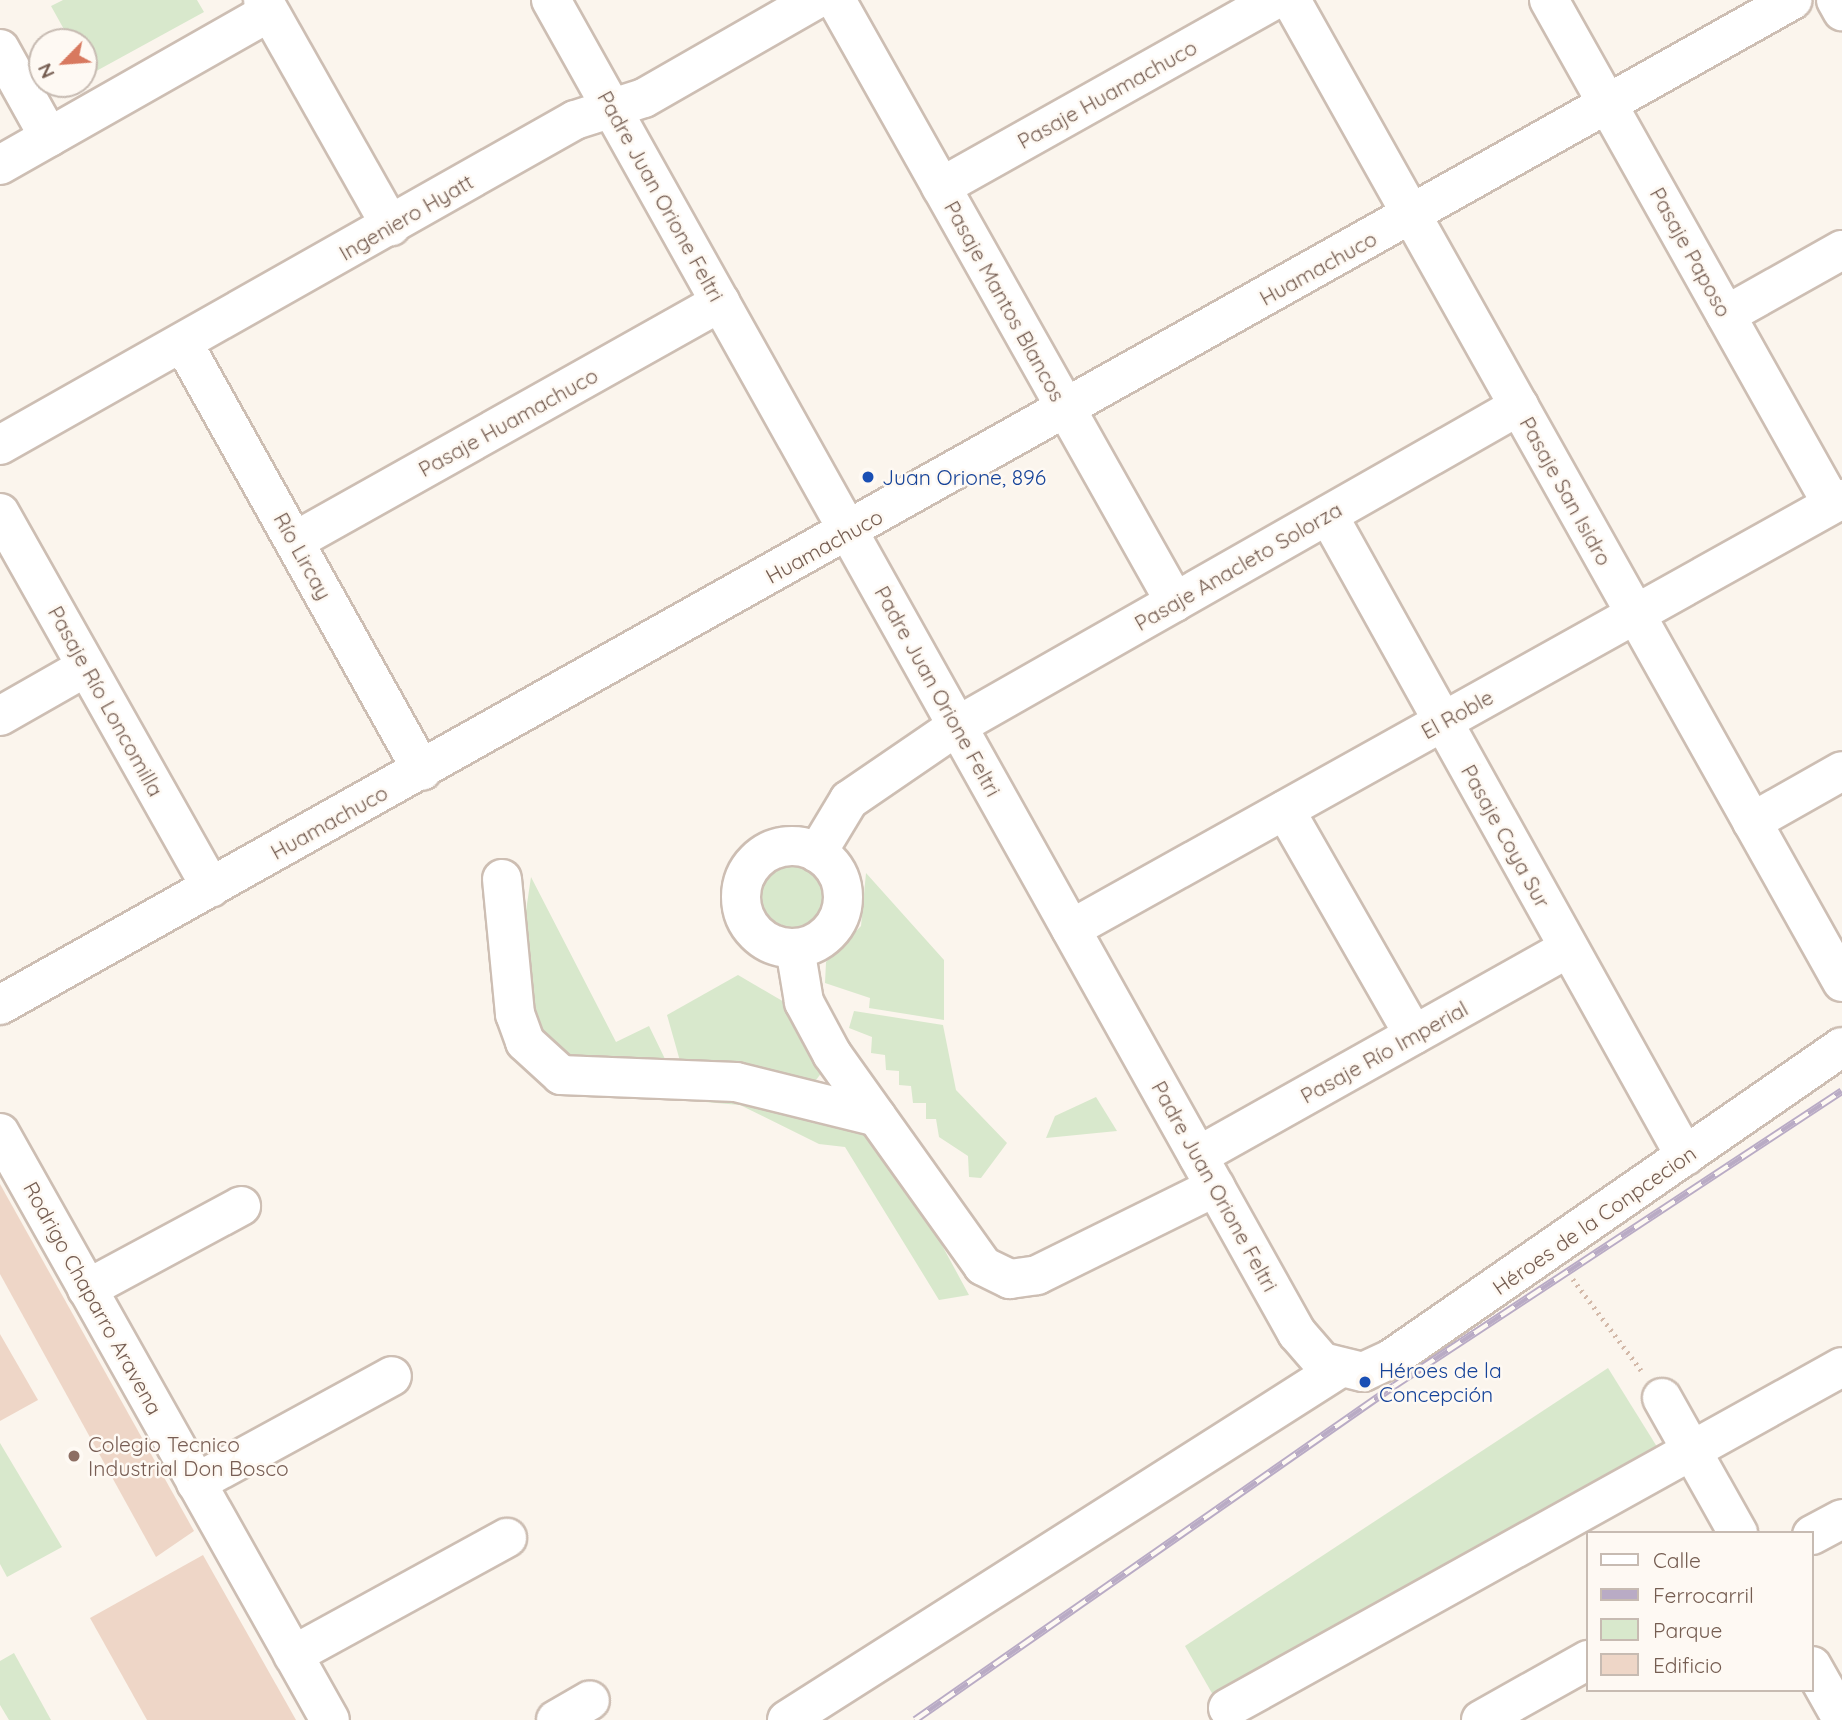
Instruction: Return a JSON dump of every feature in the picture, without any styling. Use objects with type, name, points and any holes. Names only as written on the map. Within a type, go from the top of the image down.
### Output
[{"type":"street","name":"Padre Juan Orione Feltri","points":[[551,0],[1297,1333],[1337,1370]]},
{"type":"street","name":"Ingeniero Hyatt","points":[[0,445],[575,120],[644,98],[815,0]]},
{"type":"street","name":"Pasaje Mantos Blancos","points":[[836,0],[1175,602]]},
{"type":"street","name":"Pasaje Huamachuco","points":[[941,187],[1273,0]]},
{"type":"street","name":"Pasaje San Isidro","points":[[1291,0],[1842,982]]},
{"type":"street","name":"Pasaje Paposo","points":[[1549,0],[1726,315],[1837,502]]},
{"type":"street","name":"Huamachuco","points":[[0,1005],[1067,410],[1792,0]]},
{"type":"street","points":[[1836,0],[1842,10]]},
{"type":"street","points":[[0,165],[266,6],[391,226]]},
{"type":"street","points":[[0,49],[49,137]]},
{"type":"street","points":[[1726,315],[1842,250]]},
{"type":"street","name":"Pasaje Huamachuco","points":[[295,541],[721,302]]},
{"type":"street","name":"Río Lircay","points":[[183,342],[422,771]]},
{"type":"street","name":"Pasaje Anacleto Solorza","points":[[817,853],[849,800],[957,726],[1519,406]]},
{"type":"street","name":"El Roble","points":[[1071,929],[1837,502]]},
{"type":"street","name":"Pasaje Río Loncomilla","points":[[0,513],[211,888]]},
{"type":"street","name":"Pasaje Coya Sur","points":[[1328,514],[1685,1156]]},
{"type":"street","points":[[0,716],[86,667]]},
{"type":"street","points":[[1752,822],[1842,771]]},
{"type":"street","points":[[1285,810],[1414,1035]]},
{"type":"street","points":[[771,851],[817,853],[839,877],[842,910],[824,937],[795,948],[772,944],[753,930],[742,885],[758,859],[771,851]]},
{"type":"street","points":[[502,879],[515,1014],[525,1042],[561,1075],[736,1082],[877,1117]]},
{"type":"street","name":"Pasaje Río Imperial","points":[[795,948],[804,1002],[877,1117],[983,1266],[1010,1279],[1037,1275],[1207,1171],[1414,1035],[1569,948]]},
{"type":"street","name":"Héroes de la Conpcecion","points":[[1337,1370],[1363,1372],[1391,1359],[1842,1047]]},
{"type":"street","name":"Rodrigo Chaparro Aravena","points":[[0,1133],[330,1720]]},
{"type":"street","points":[[88,1289],[241,1206]]},
{"type":"street","points":[[1228,1708],[1842,1367]]},
{"type":"street","points":[[787,1720],[1337,1370]]},
{"type":"street","points":[[196,1483],[392,1376]]},
{"type":"street","points":[[1662,1398],[1737,1531]]},
{"type":"street","points":[[1814,1534],[1842,1519]]},
{"type":"street","points":[[293,1656],[507,1538]]},
{"type":"street","points":[[1480,1720],[1587,1661]]},
{"type":"street","points":[[1814,1670],[1842,1719]]},
{"type":"street","points":[[556,1720],[590,1700]]},
{"type":"path","points":[[1551,1250],[1662,1398]]},
{"type":"green space","points":[[63,0],[197,0],[204,12],[98,70],[98,28],[63,28],[51,6]]},
{"type":"green space","points":[[785,858],[801,858],[815,864],[826,875],[832,889],[832,905],[826,919],[815,930],[801,936],[785,936],[771,930],[760,919],[754,905],[754,889],[760,875],[771,864]]},
{"type":"green space","points":[[866,873],[944,960],[944,1020],[869,1008],[870,998],[825,983],[826,962],[861,926]]},
{"type":"green space","points":[[531,877],[616,1042],[649,1026],[665,1059],[590,1061],[560,1052],[539,1034],[523,931]]},
{"type":"green space","points":[[738,975],[791,1006],[826,1067],[816,1080],[773,1084],[680,1061],[667,1015]]},
{"type":"green space","points":[[854,1011],[943,1025],[956,1090],[1007,1143],[981,1178],[969,1177],[968,1156],[939,1137],[936,1119],[926,1119],[926,1103],[913,1103],[911,1086],[899,1085],[899,1071],[886,1070],[885,1055],[871,1053],[872,1037],[849,1028]]},
{"type":"green space","points":[[686,1081],[844,1117],[893,1155],[969,1295],[939,1300],[845,1147],[819,1144],[740,1105],[647,1097]]},
{"type":"green space","points":[[1096,1097],[1117,1131],[1046,1138],[1055,1116]]},
{"type":"green space","points":[[1608,1368],[1659,1450],[1213,1695],[1185,1646]]},
{"type":"green space","points":[[0,1443],[62,1547],[7,1577],[0,1564]]},
{"type":"green space","points":[[14,1653],[51,1720],[9,1720],[0,1705],[0,1661]]},
{"type":"building","points":[[0,1184],[194,1531],[156,1557],[0,1274]]},
{"type":"building","points":[[0,1334],[38,1400],[0,1421]]},
{"type":"building","points":[[203,1555],[296,1720],[147,1720],[90,1618]]},
{"type":"railway","points":[[915,1720],[1394,1386],[1842,1091]]},
{"type":"place","name":"Juan Orione, 896","points":[[868,477]]},
{"type":"place","name":"Héroes de la Concepción","points":[[1365,1382]]},
{"type":"place","name":"Colegio Tecnico Industrial Don Bosco","points":[[74,1456]]}]
